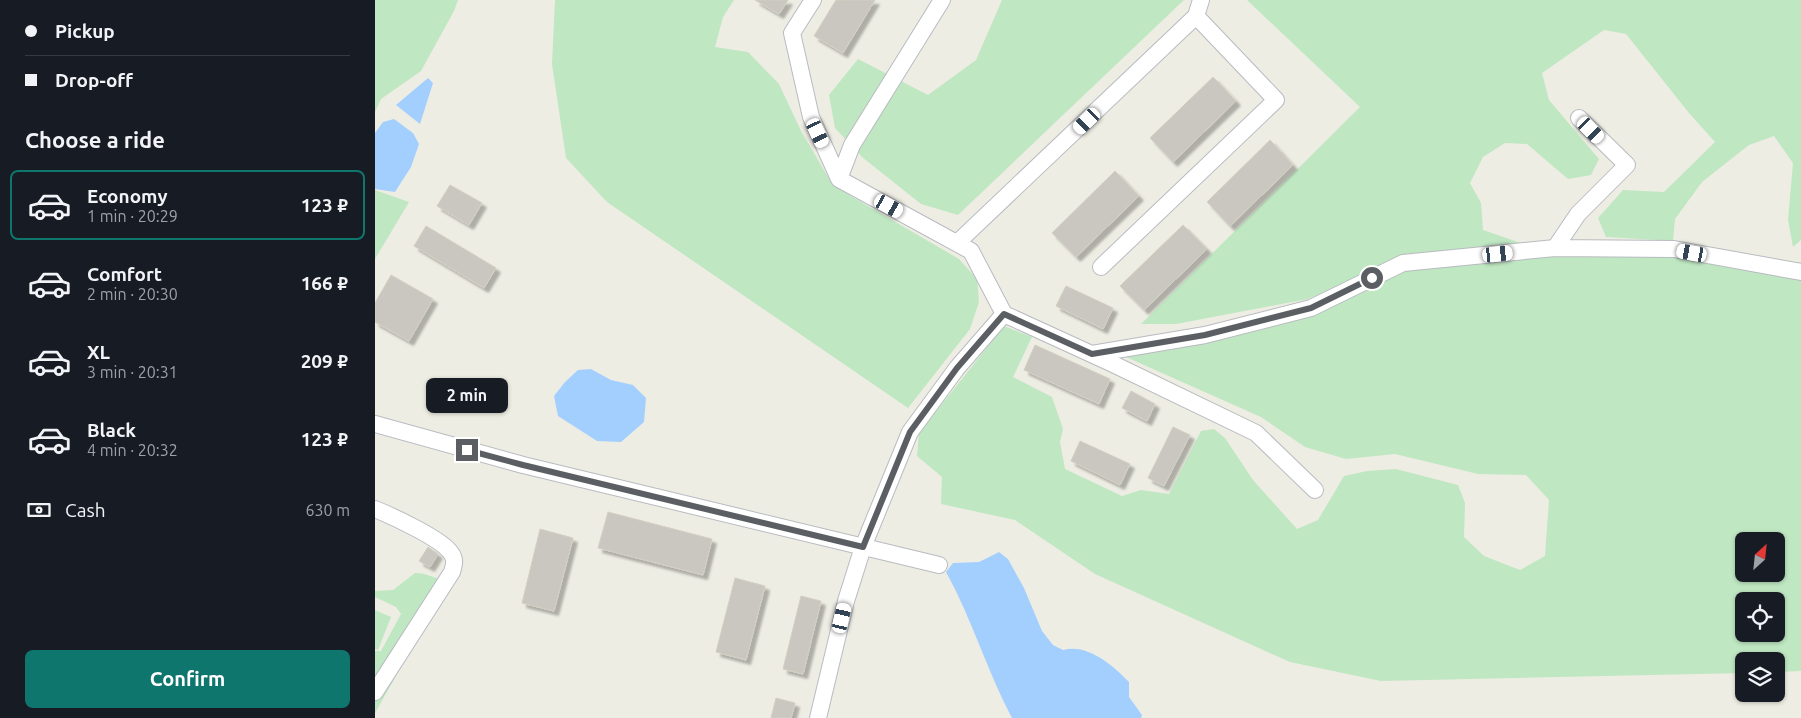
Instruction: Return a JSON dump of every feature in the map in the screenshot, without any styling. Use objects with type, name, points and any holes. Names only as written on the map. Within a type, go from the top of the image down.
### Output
[{"type":"lane","points":[[813,0],[792,33],[811,117],[839,179],[971,251],[1004,314],[1256,433],[1315,490]]},
{"type":"lane","points":[[839,179],[852,145],[942,0]]},
{"type":"lane","points":[[957,243],[1196,16],[1201,0]]},
{"type":"lane","points":[[1101,267],[1276,100],[1196,16]]},
{"type":"lane","points":[[1555,248],[1578,214],[1627,165],[1579,118]]},
{"type":"lane","points":[[1092,354],[1205,335],[1311,308],[1403,263],[1555,248],[1674,250],[1801,272]]},
{"type":"lane","points":[[819,718],[846,601],[863,547],[910,432],[957,368],[1004,314]]},
{"type":"lane","points":[[375,424],[523,465],[939,565]]},
{"type":"lane","points":[[375,509],[408,524],[444,546],[452,553],[455,562],[452,572],[375,692]]},
{"type":"green space","points":[[375,0],[458,0],[454,11],[421,71],[381,99],[375,112]]},
{"type":"green space","points":[[555,0],[734,0],[723,17],[715,47],[748,52],[779,84],[801,131],[831,182],[849,195],[959,259],[977,279],[979,302],[970,329],[908,408],[607,202],[566,158],[552,64]]},
{"type":"green space","points":[[1002,0],[1184,0],[958,215],[921,204],[862,157],[835,128],[829,95],[858,59],[928,95],[976,60]]},
{"type":"green space","points":[[1247,0],[1801,0],[1801,240],[1793,247],[1788,220],[1793,163],[1774,136],[1749,145],[1702,182],[1675,219],[1673,241],[1606,237],[1598,218],[1623,190],[1664,192],[1715,142],[1689,113],[1626,34],[1604,30],[1542,73],[1549,100],[1599,159],[1591,175],[1568,179],[1527,144],[1505,143],[1483,157],[1470,183],[1481,203],[1483,230],[1521,243],[1400,258],[1308,299],[1176,324],[1141,324],[1360,107]]},
{"type":"green space","points":[[375,190],[409,202],[375,259]]},
{"type":"green space","points":[[1552,254],[1672,257],[1765,272],[1801,262],[1801,671],[1785,672],[1785,652],[1735,652],[1735,673],[1381,681],[1290,662],[1095,574],[1015,520],[941,504],[942,477],[917,456],[919,433],[1004,326],[1032,337],[1013,377],[1052,397],[1063,429],[1060,442],[1065,469],[1122,496],[1141,490],[1169,494],[1201,431],[1214,429],[1225,438],[1253,480],[1297,529],[1318,520],[1344,476],[1367,471],[1396,469],[1458,485],[1465,503],[1464,537],[1484,556],[1520,570],[1545,556],[1549,500],[1526,475],[1478,474],[1395,454],[1346,459],[1305,447],[1261,417],[1126,357],[1312,316],[1403,270]]},
{"type":"green space","points":[[415,573],[450,581],[375,713],[375,651],[381,651],[401,614],[396,607],[375,597],[375,591],[393,590]]},
{"type":"green space","points":[[375,610],[391,617],[378,650],[375,649]]},
{"type":"water","points":[[428,78],[433,83],[420,124],[396,105]]},
{"type":"water","points":[[394,119],[413,133],[419,144],[411,167],[395,192],[375,189],[375,133],[383,122]]},
{"type":"water","points":[[591,369],[611,380],[633,385],[646,398],[644,422],[621,442],[597,441],[558,416],[554,396],[578,370]]},
{"type":"water","points":[[999,552],[1008,559],[1024,588],[1042,631],[1053,645],[1063,650],[1081,650],[1090,653],[1115,669],[1129,682],[1129,697],[1142,715],[1141,718],[1012,718],[964,608],[946,572],[953,563],[979,562]]},
{"type":"building","points":[[755,0],[788,0],[779,14]]},
{"type":"building","points":[[836,0],[875,0],[843,53],[814,36]]},
{"type":"building","points":[[1213,77],[1236,101],[1173,162],[1150,138]]},
{"type":"building","points":[[1270,140],[1293,165],[1230,226],[1207,202]]},
{"type":"building","points":[[1115,171],[1139,196],[1076,257],[1052,233]]},
{"type":"building","points":[[450,185],[482,203],[469,225],[437,206]]},
{"type":"building","points":[[1183,225],[1207,249],[1144,310],[1120,286]]},
{"type":"building","points":[[426,226],[496,268],[484,288],[414,246]]},
{"type":"building","points":[[391,275],[433,299],[409,341],[375,322],[375,303]]},
{"type":"building","points":[[1066,286],[1113,308],[1103,329],[1056,306]]},
{"type":"building","points":[[1035,345],[1110,379],[1099,404],[1024,370]]},
{"type":"building","points":[[1131,391],[1155,404],[1147,421],[1122,408]]},
{"type":"building","points":[[1173,427],[1190,435],[1164,486],[1148,478]]},
{"type":"building","points":[[1080,441],[1130,464],[1120,485],[1071,461]]},
{"type":"building","points":[[608,512],[712,539],[703,575],[598,548]]},
{"type":"building","points":[[540,529],[573,538],[554,611],[522,603]]},
{"type":"building","points":[[428,547],[438,554],[430,567],[419,561]]},
{"type":"building","points":[[735,578],[765,586],[746,660],[716,652]]},
{"type":"building","points":[[801,596],[821,601],[803,674],[783,669]]},
{"type":"building","points":[[776,698],[795,703],[791,718],[771,718]]},
{"type":"route","points":[[467,450],[863,547],[910,432],[957,368],[1004,314],[1092,354],[1205,335],[1311,308],[1372,278]]}]
